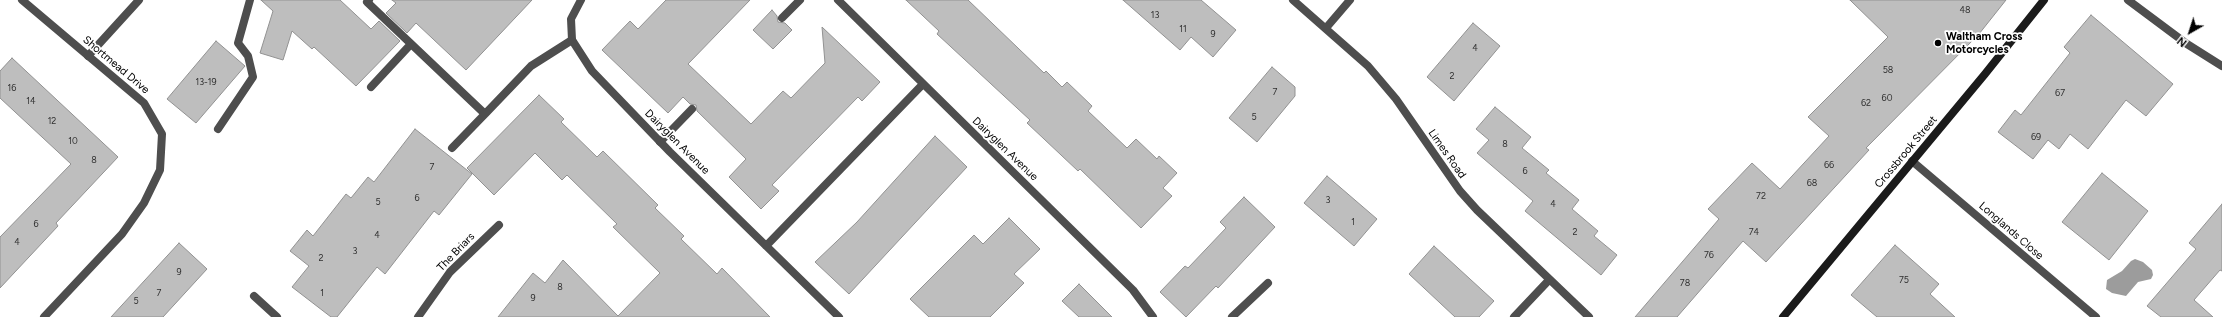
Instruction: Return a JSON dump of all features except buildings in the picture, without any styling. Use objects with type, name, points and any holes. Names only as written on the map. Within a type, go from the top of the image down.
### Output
[{"type":"main road","name":"Crossbrook Street","points":[[1783,317],[2044,0]]},
{"type":"street","name":"Shortmead Drive","points":[[22,0],[144,103],[162,134],[160,170],[144,203],[122,234],[44,317]]},
{"type":"street","points":[[88,56],[139,0]]},
{"type":"street","points":[[218,129],[253,77],[248,56],[238,43],[250,0]]},
{"type":"street","points":[[368,0],[367,2],[485,114]]},
{"type":"street","points":[[452,148],[531,66],[572,40],[571,18],[581,0]]},
{"type":"street","points":[[782,18],[800,0]]},
{"type":"street","name":"Dairyglen Avenue","points":[[838,0],[1133,290],[1153,317]]},
{"type":"street","name":"Limes Road","points":[[1293,0],[1368,66],[1396,99],[1464,196],[1588,317]]},
{"type":"street","points":[[1326,28],[1350,0]]},
{"type":"street","points":[[2128,0],[2187,44],[2222,66]]},
{"type":"street","name":"Dairyglen Avenue","points":[[572,40],[592,71],[660,142],[839,317]]},
{"type":"street","points":[[371,87],[411,44]]},
{"type":"street","points":[[766,246],[923,84]]},
{"type":"street","points":[[660,142],[692,108]]},
{"type":"street","name":"Longlands Close","points":[[1912,161],[2096,317]]},
{"type":"street","name":"The Briars","points":[[418,317],[450,272],[499,224]]},
{"type":"street","points":[[1514,317],[1549,280]]},
{"type":"street","points":[[1232,317],[1268,283]]},
{"type":"street","points":[[254,296],[277,317]]},
{"type":"shaded area","points":[[2135,259],[2143,262],[2152,270],[2153,275],[2151,279],[2138,282],[2126,296],[2112,293],[2106,289],[2107,280],[2122,271],[2131,261]]},
{"type":"place","name":"Waltham Cross Motorcycles","points":[[1938,43]]}]
